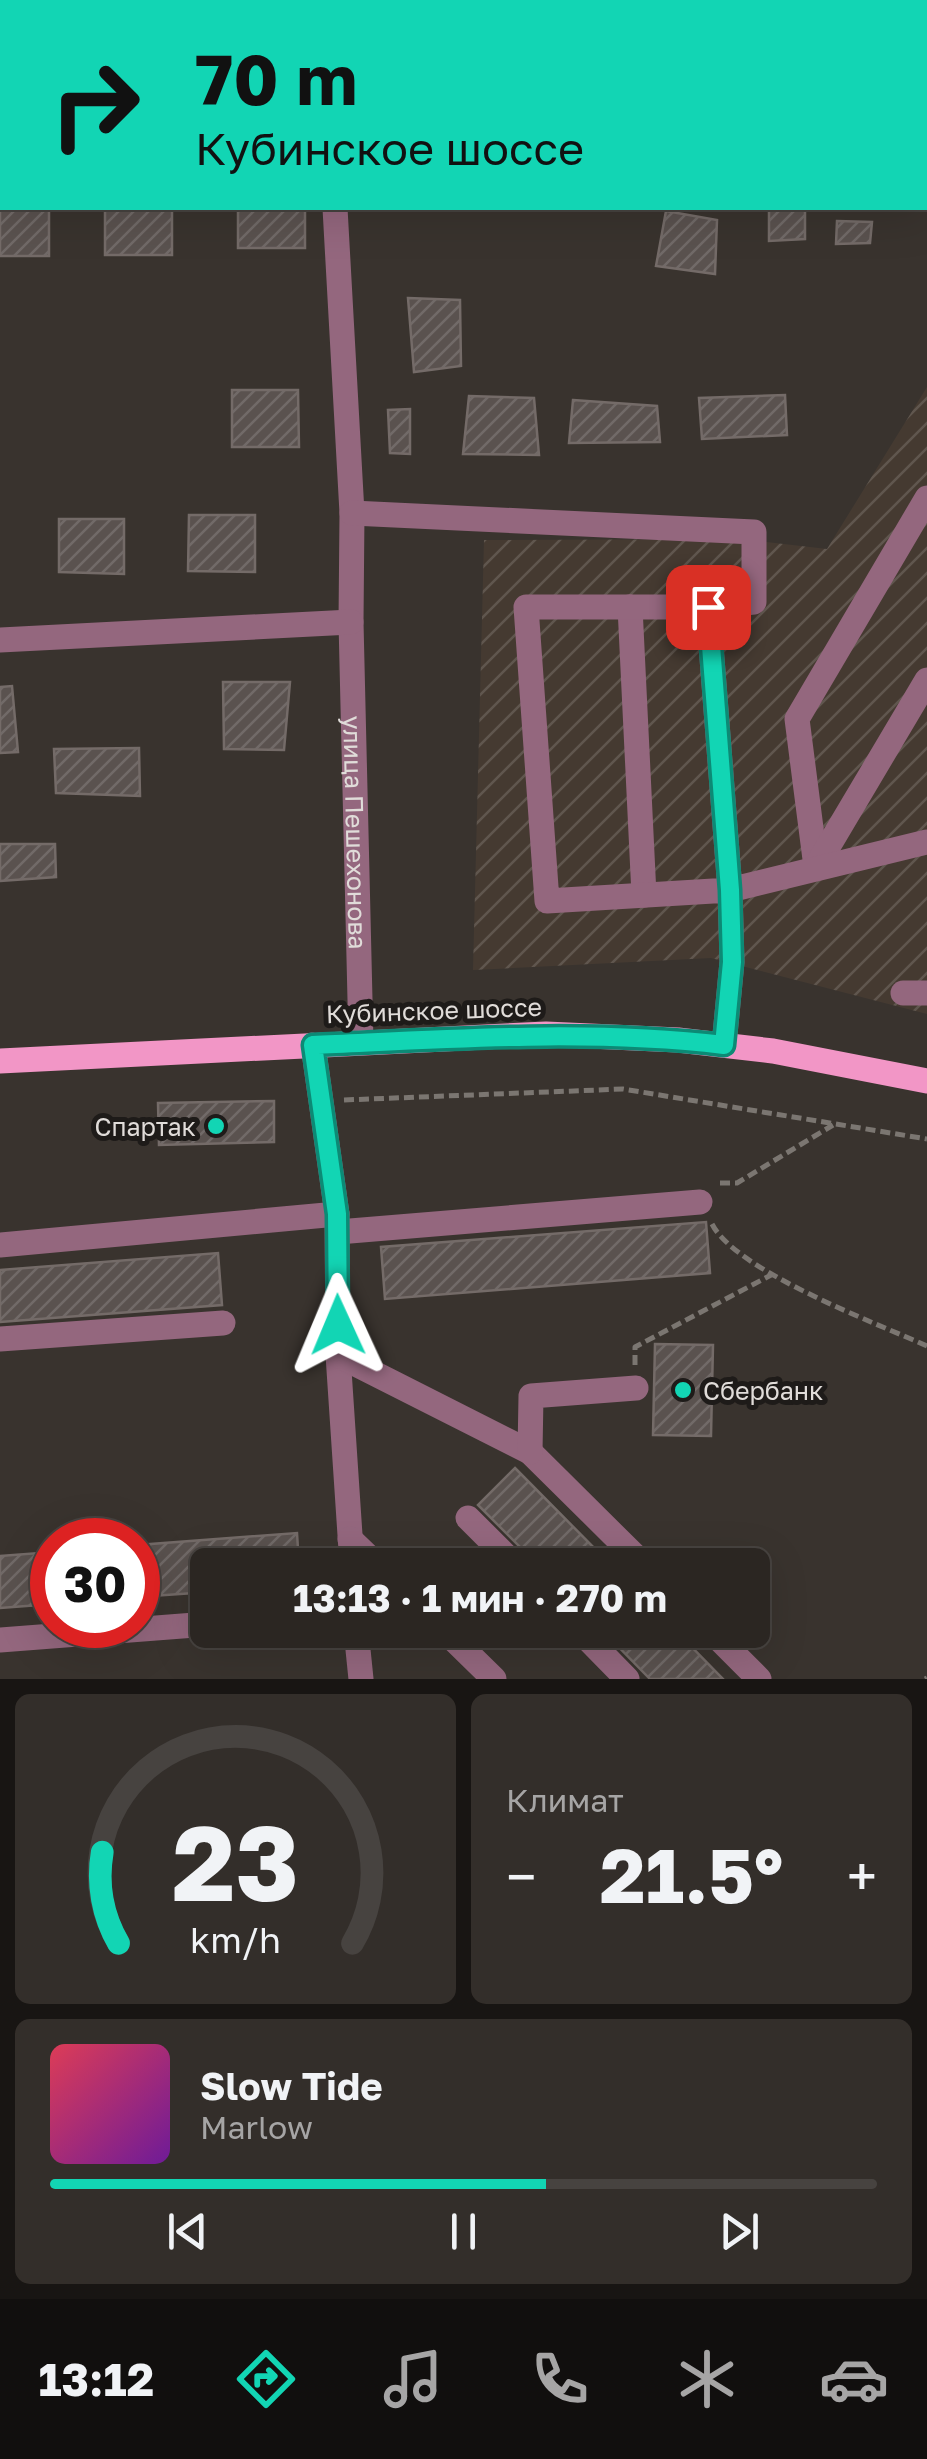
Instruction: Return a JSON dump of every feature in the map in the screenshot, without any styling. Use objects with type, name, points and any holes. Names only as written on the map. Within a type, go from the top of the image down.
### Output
[{"type":"main road","name":"Кубинское шоссе","points":[[0,1061],[546,1034],[724,1045],[829,1060],[927,1081]]},
{"type":"street","name":"улица Пешехонова","points":[[335,210],[352,514],[361,1042]]},
{"type":"street","points":[[816,867],[797,719],[927,498]]},
{"type":"street","points":[[352,514],[754,532],[754,602],[708,607],[526,607],[547,901],[730,890],[927,842]]},
{"type":"street","points":[[630,607],[644,895]]},
{"type":"street","points":[[708,607],[730,890],[732,962],[724,1045]]},
{"type":"street","points":[[0,640],[352,622]]},
{"type":"street","points":[[816,867],[927,680]]},
{"type":"street","points":[[313,1045],[337,1223],[338,1356],[351,1548]]},
{"type":"street","points":[[0,1245],[700,1202]]},
{"type":"street","points":[[0,1340],[223,1323]]},
{"type":"street","points":[[338,1356],[530,1452],[627,1548]]},
{"type":"street","points":[[530,1452],[531,1396],[636,1388]]},
{"type":"street","points":[[468,1518],[498,1548]]},
{"type":"street","points":[[350,1538],[360,1548]]},
{"type":"street","points":[[0,1640],[190,1625]]},
{"type":"street","points":[[358,1648],[361,1679]]},
{"type":"street","points":[[462,1648],[494,1679]]},
{"type":"street","points":[[597,1648],[627,1679]]},
{"type":"street","points":[[728,1648],[760,1679]]},
{"type":"path","points":[[321,1101],[623,1089],[927,1139]]},
{"type":"path","points":[[835,1124],[737,1183],[698,1182],[700,1202],[717,1234],[740,1256],[927,1346]]},
{"type":"path","points":[[636,1388],[635,1347],[774,1273]]},
{"type":"shaded area","points":[[927,387],[927,1014],[711,958],[473,970],[484,540],[739,539],[827,549]]},
{"type":"building","points":[[0,210],[49,210],[49,256],[0,256]]},
{"type":"building","points":[[105,210],[172,210],[172,255],[105,255]]},
{"type":"building","points":[[238,210],[305,210],[305,248],[238,248]]},
{"type":"building","points":[[769,210],[805,210],[805,239],[769,241]]},
{"type":"building","points":[[666,211],[717,220],[715,274],[656,266]]},
{"type":"building","points":[[837,221],[872,222],[870,243],[836,244]]},
{"type":"building","points":[[408,298],[460,300],[461,366],[414,372]]},
{"type":"building","points":[[232,390],[298,390],[299,447],[232,447]]},
{"type":"building","points":[[785,395],[787,435],[702,439],[699,398]]},
{"type":"building","points":[[469,396],[534,398],[539,455],[463,454]]},
{"type":"building","points":[[573,400],[657,406],[660,442],[569,443]]},
{"type":"building","points":[[410,409],[410,454],[390,453],[388,410]]},
{"type":"building","points":[[189,515],[255,515],[255,572],[188,571]]},
{"type":"building","points":[[59,519],[124,519],[124,574],[59,572]]},
{"type":"building","points":[[223,682],[290,682],[284,750],[224,749]]},
{"type":"building","points":[[12,686],[18,752],[0,753],[0,687]]},
{"type":"building","points":[[139,748],[140,796],[56,793],[54,749]]},
{"type":"building","points":[[0,844],[55,844],[56,877],[0,881]]},
{"type":"building","name":"Спартак","points":[[274,1101],[274,1142],[159,1145],[158,1103]]},
{"type":"building","points":[[706,1222],[710,1273],[385,1299],[381,1247]]},
{"type":"building","points":[[218,1253],[222,1305],[0,1322],[0,1270]]},
{"type":"building","name":"Сбербанк","points":[[655,1344],[713,1345],[711,1436],[653,1435]]},
{"type":"building","points":[[515,1468],[594,1548],[521,1548],[478,1505]]},
{"type":"building","points":[[297,1533],[298,1548],[190,1548],[190,1593],[160,1595],[160,1543]]},
{"type":"building","points":[[30,1554],[30,1606],[0,1608],[0,1556]]},
{"type":"building","points":[[620,1648],[693,1648],[723,1679],[650,1679]]},
{"type":"place","name":"Спартак","points":[[216,1126]]},
{"type":"place","name":"Сбербанк","points":[[683,1390]]},
{"type":"route","points":[[338,1325],[337,1214],[313,1045],[546,1034],[724,1045],[732,962],[730,890],[708,607]]}]
